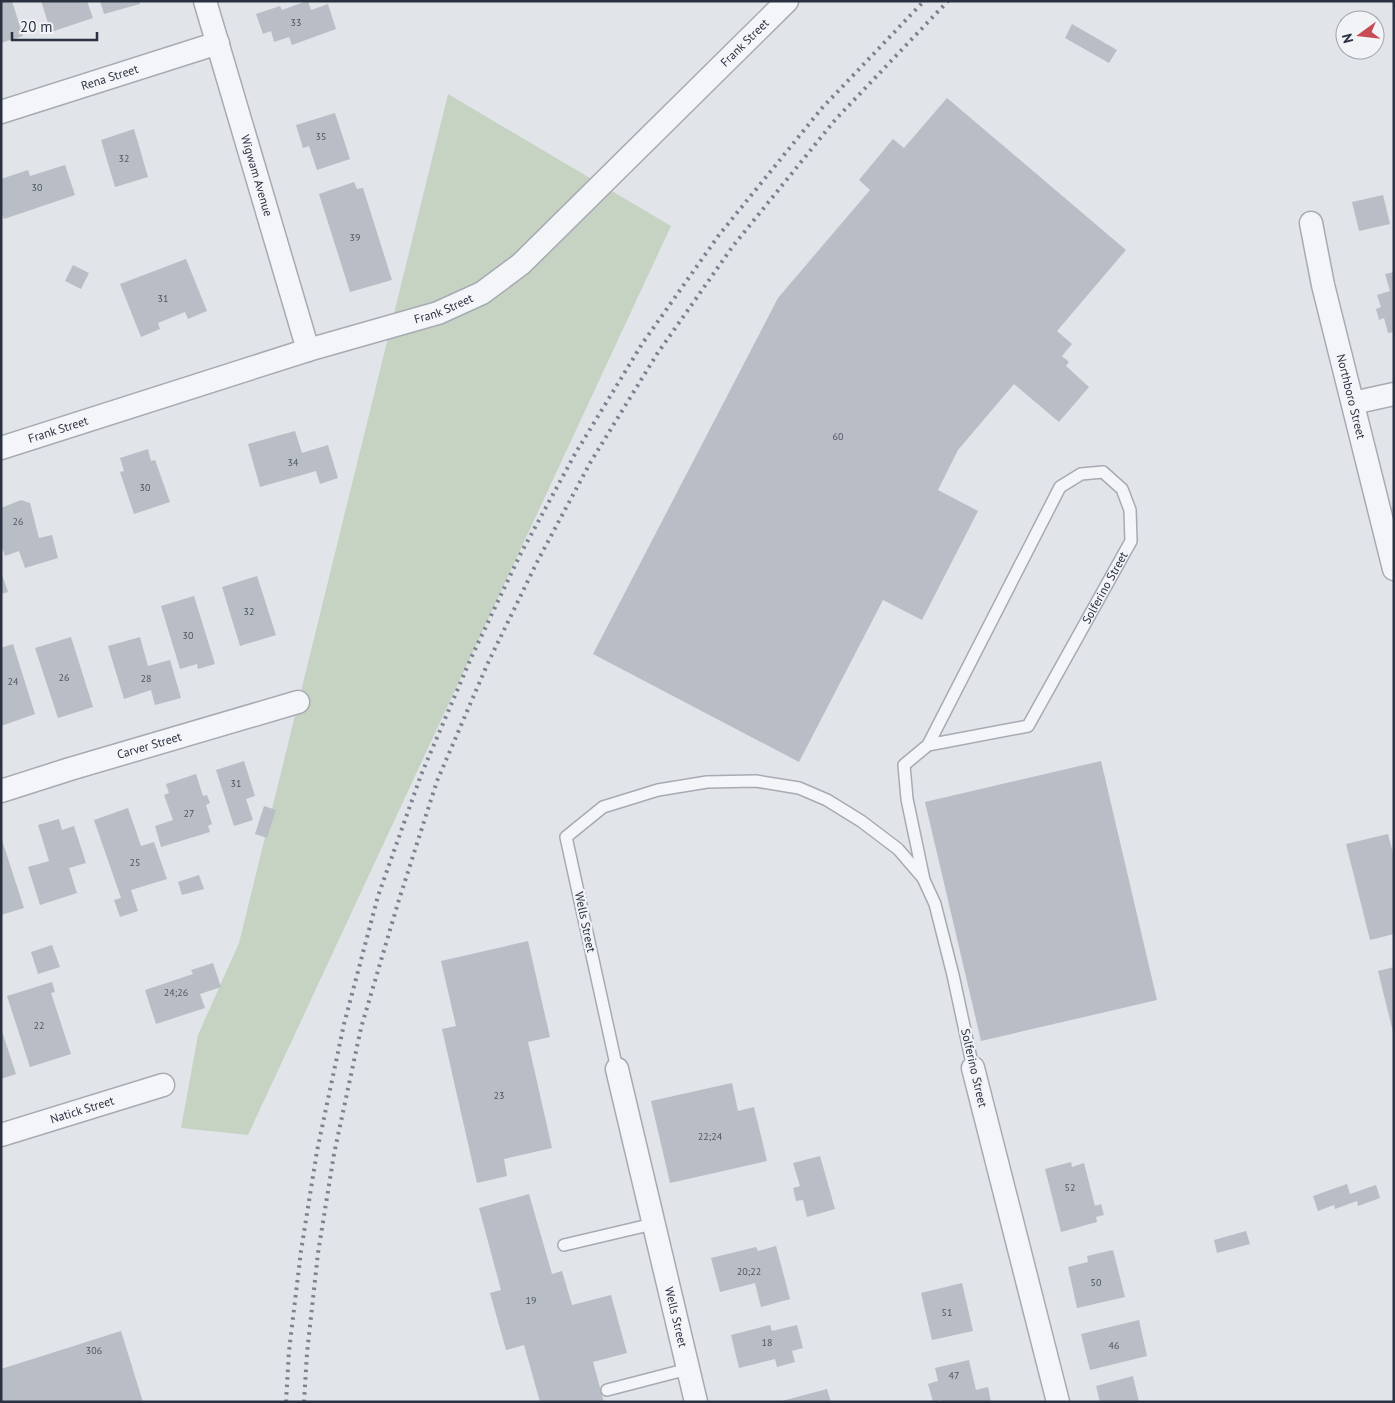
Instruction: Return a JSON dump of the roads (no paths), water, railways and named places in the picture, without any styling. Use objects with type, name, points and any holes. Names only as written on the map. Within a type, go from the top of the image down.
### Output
[{"type":"street","name":"Wigwam Avenue","points":[[205,1],[308,350]]},
{"type":"street","name":"Frank Street","points":[[1,448],[308,350],[438,313],[472,299],[521,264],[787,1]]},
{"type":"street","name":"Rena Street","points":[[1,112],[218,43]]},
{"type":"street","name":"Northboro Street","points":[[1311,223],[1323,284],[1394,569]]},
{"type":"street","points":[[1353,403],[1394,394]]},
{"type":"street","name":"Carver Street","points":[[1,791],[298,702]]},
{"type":"street","name":"Solferino Street","points":[[973,1068],[1058,1402]]},
{"type":"street","name":"Wells Street","points":[[617,1070],[696,1402]]},
{"type":"street","name":"Natick Street","points":[[1,1135],[163,1085]]},
{"type":"lane","name":"Solferino Street","points":[[928,744],[1028,726],[1131,541],[1130,510],[1122,489],[1104,472],[1081,474],[1060,487],[928,744],[904,765],[907,799],[924,880],[935,904],[953,975],[973,1068]]},
{"type":"lane","name":"Wells Street","points":[[617,1070],[566,837],[603,807],[658,790],[707,782],[756,781],[799,788],[827,800],[898,848],[924,880]]},
{"type":"lane","points":[[564,1245],[653,1224]]},
{"type":"lane","points":[[607,1390],[688,1369]]},
{"type":"railway","points":[[286,1402],[289,1351],[301,1251],[317,1151],[344,1024],[378,896],[421,775],[471,658],[520,555],[575,454],[642,344],[719,235],[822,108],[924,1]]},
{"type":"railway","points":[[304,1402],[307,1353],[318,1253],[334,1154],[361,1028],[437,781],[487,665],[536,564],[590,463],[657,354],[733,246],[835,120],[948,1]]}]
